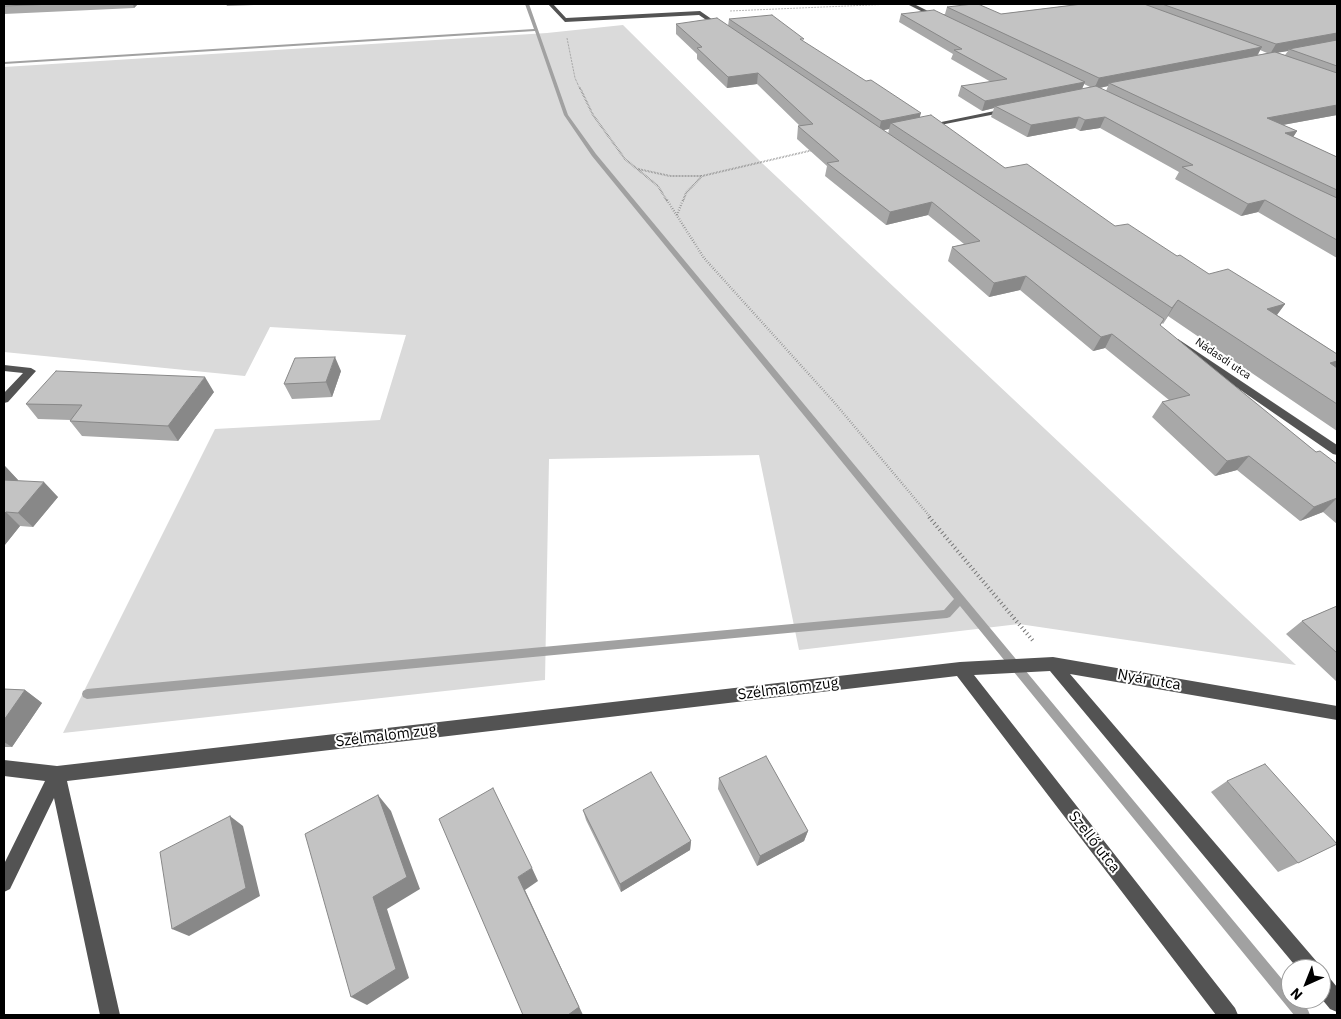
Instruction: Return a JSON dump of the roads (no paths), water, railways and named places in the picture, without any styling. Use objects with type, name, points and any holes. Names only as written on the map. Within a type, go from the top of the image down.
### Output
[{"type":"street","points":[[550,4],[565,20],[700,13],[732,35]]},
{"type":"street","points":[[910,4],[945,21]]},
{"type":"street","points":[[914,128],[1018,108]]},
{"type":"street","name":"Nádasdi utca","points":[[1173,338],[1337,451]]},
{"type":"street","points":[[4,368],[30,371],[4,399]]},
{"type":"street","points":[[1053,664],[1302,959]]},
{"type":"street","name":"Nyár utca","points":[[960,668],[1053,664],[1337,713]]},
{"type":"street","name":"Szélmalom zug","points":[[4,768],[58,774],[960,668]]},
{"type":"street","name":"Szellő utca","points":[[960,668],[1228,1015]]},
{"type":"street","points":[[4,883],[58,774]]},
{"type":"street","points":[[58,774],[110,1015]]},
{"type":"waterway","points":[[527,4],[566,115],[594,155],[1303,1015]]},
{"type":"waterway","points":[[4,63],[536,30]]},
{"type":"waterway","points":[[87,694],[947,614],[960,599]]}]
